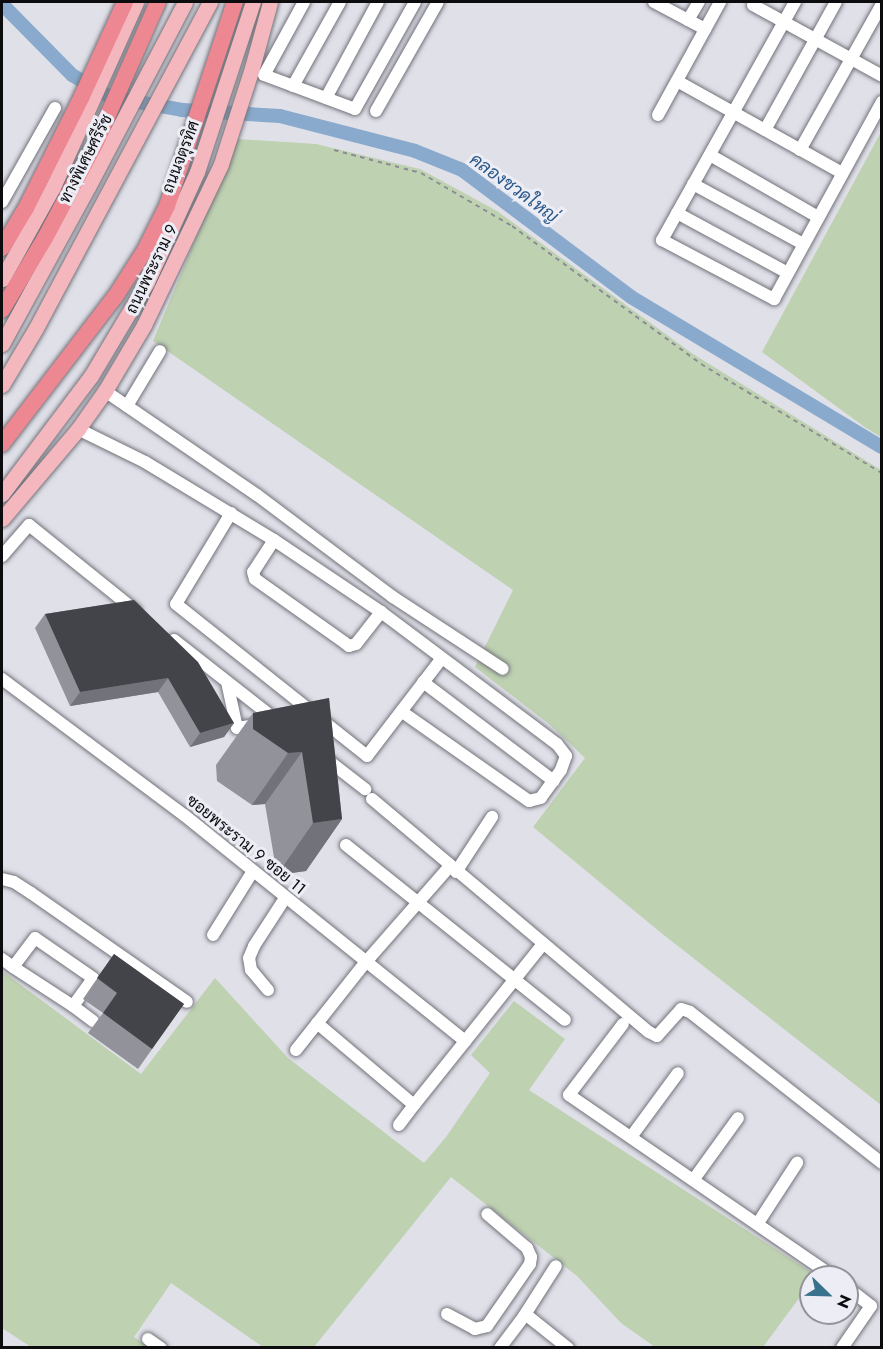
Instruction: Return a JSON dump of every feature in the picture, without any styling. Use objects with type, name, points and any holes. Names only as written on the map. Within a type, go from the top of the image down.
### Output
[{"type":"highway","name":"ทางพิเศษศรีรัช","points":[[2,248],[26,208],[82,96],[125,2]]},
{"type":"highway","name":"ทางพิเศษศรีรัช","points":[[2,310],[45,238],[96,142],[158,2]]},
{"type":"highway","points":[[2,444],[114,297],[145,250],[167,206],[189,144],[204,87],[235,2]]},
{"type":"main road","points":[[2,279],[53,187],[136,2]]},
{"type":"main road","points":[[2,385],[36,328],[210,2]]},
{"type":"main road","name":"ถนนจตุรทิศ","points":[[2,494],[91,376],[147,282],[197,172],[253,2]]},
{"type":"main road","name":"ถนนพระราม 9","points":[[2,519],[78,429],[105,391],[144,325],[221,164],[252,68],[270,2]]},
{"type":"main road","points":[[2,344],[185,3]]},
{"type":"street","points":[[304,2],[264,75],[355,109],[416,2]]},
{"type":"street","points":[[293,86],[340,2]]},
{"type":"street","points":[[326,98],[378,2]]},
{"type":"street","points":[[376,111],[438,2]]},
{"type":"street","points":[[655,2],[705,29]]},
{"type":"street","points":[[688,20],[699,2]]},
{"type":"street","points":[[658,116],[720,2]]},
{"type":"street","points":[[795,2],[662,240],[774,300],[882,102]]},
{"type":"street","points":[[765,130],[836,2]]},
{"type":"street","points":[[800,150],[882,4]]},
{"type":"street","points":[[753,5],[882,76]]},
{"type":"street","points":[[677,81],[842,173]]},
{"type":"street","points":[[2,202],[55,108]]},
{"type":"street","points":[[710,154],[818,217]]},
{"type":"street","points":[[693,184],[804,244]]},
{"type":"street","points":[[677,213],[788,273]]},
{"type":"street","points":[[127,406],[160,351]]},
{"type":"street","points":[[105,391],[257,495],[393,597],[503,669]]},
{"type":"street","points":[[78,429],[145,462],[274,540],[381,612],[564,750],[566,756],[554,781],[538,800],[529,801],[401,711]]},
{"type":"street","points":[[231,513],[176,604],[367,756],[442,658]]},
{"type":"street","points":[[2,556],[29,525],[142,616]]},
{"type":"street","points":[[274,540],[254,572],[255,579],[349,646],[356,644],[381,612]]},
{"type":"street","points":[[161,630],[284,726],[237,728],[227,682]]},
{"type":"street","name":"ซอยพระราม 9 ซอย 11","points":[[2,679],[184,815],[365,963],[465,1041]]},
{"type":"street","points":[[423,682],[554,781]]},
{"type":"street","points":[[314,749],[542,945],[657,1036],[681,1009],[690,1012],[882,1163]]},
{"type":"street","points":[[296,1050],[365,963],[418,902],[453,869],[492,817]]},
{"type":"street","points":[[346,845],[565,1020]]},
{"type":"street","points":[[213,935],[253,871]]},
{"type":"street","points":[[2,879],[14,882],[31,893],[187,1002]]},
{"type":"street","points":[[268,990],[251,970],[249,958],[254,946],[285,898]]},
{"type":"street","points":[[13,967],[35,938],[93,978],[73,1006]]},
{"type":"street","points":[[399,1125],[542,945]]},
{"type":"street","points":[[2,958],[93,1021]]},
{"type":"street","points":[[317,1023],[414,1105]]},
{"type":"street","points":[[623,1024],[569,1095],[817,1265]]},
{"type":"street","points":[[631,1137],[678,1073]]},
{"type":"street","points":[[694,1179],[738,1118]]},
{"type":"street","points":[[758,1223],[797,1163]]},
{"type":"street","points":[[447,1314],[476,1329],[482,1329],[491,1321],[530,1264],[531,1257],[527,1248],[487,1214]]},
{"type":"street","points":[[500,1347],[524,1316],[553,1271],[530,1264]]},
{"type":"street","points":[[859,1296],[871,1306],[859,1323]]},
{"type":"street","points":[[524,1316],[529,1317],[568,1347]]},
{"type":"street","points":[[491,1321],[508,1336]]},
{"type":"street","points":[[842,1347],[858,1325]]},
{"type":"street","points":[[148,1339],[161,1347]]},
{"type":"path","points":[[334,150],[421,173],[512,226],[701,364],[882,473]]},
{"type":"green space","points":[[881,132],[882,437],[866,428],[762,352]]},
{"type":"green space","points":[[237,139],[316,144],[420,169],[497,211],[693,354],[881,470],[881,1105],[660,932],[533,827],[585,758],[549,724],[475,667],[513,590],[153,341]]},
{"type":"green space","points":[[2,971],[141,1074],[215,978],[288,1058],[424,1163],[446,1137],[490,1073],[471,1055],[514,1001],[565,1039],[529,1090],[800,1265],[799,1298],[763,1347],[655,1347],[621,1323],[577,1276],[451,1177],[314,1347],[263,1347],[171,1283],[134,1337],[149,1347],[31,1347],[2,1328]]},
{"type":"building","points":[[134,600],[198,662],[234,723],[200,733],[168,678],[80,692],[45,614]]},
{"type":"building","points":[[329,698],[342,819],[313,823],[302,752],[288,753],[253,729],[253,713]]},
{"type":"building","points":[[114,954],[184,1004],[152,1049],[103,1013],[117,993],[97,978]]},
{"type":"waterway","name":"คลองชวดใหญ่","points":[[2,4],[72,75],[110,97],[182,110],[280,116],[415,151],[462,170],[631,297],[882,447]]}]
